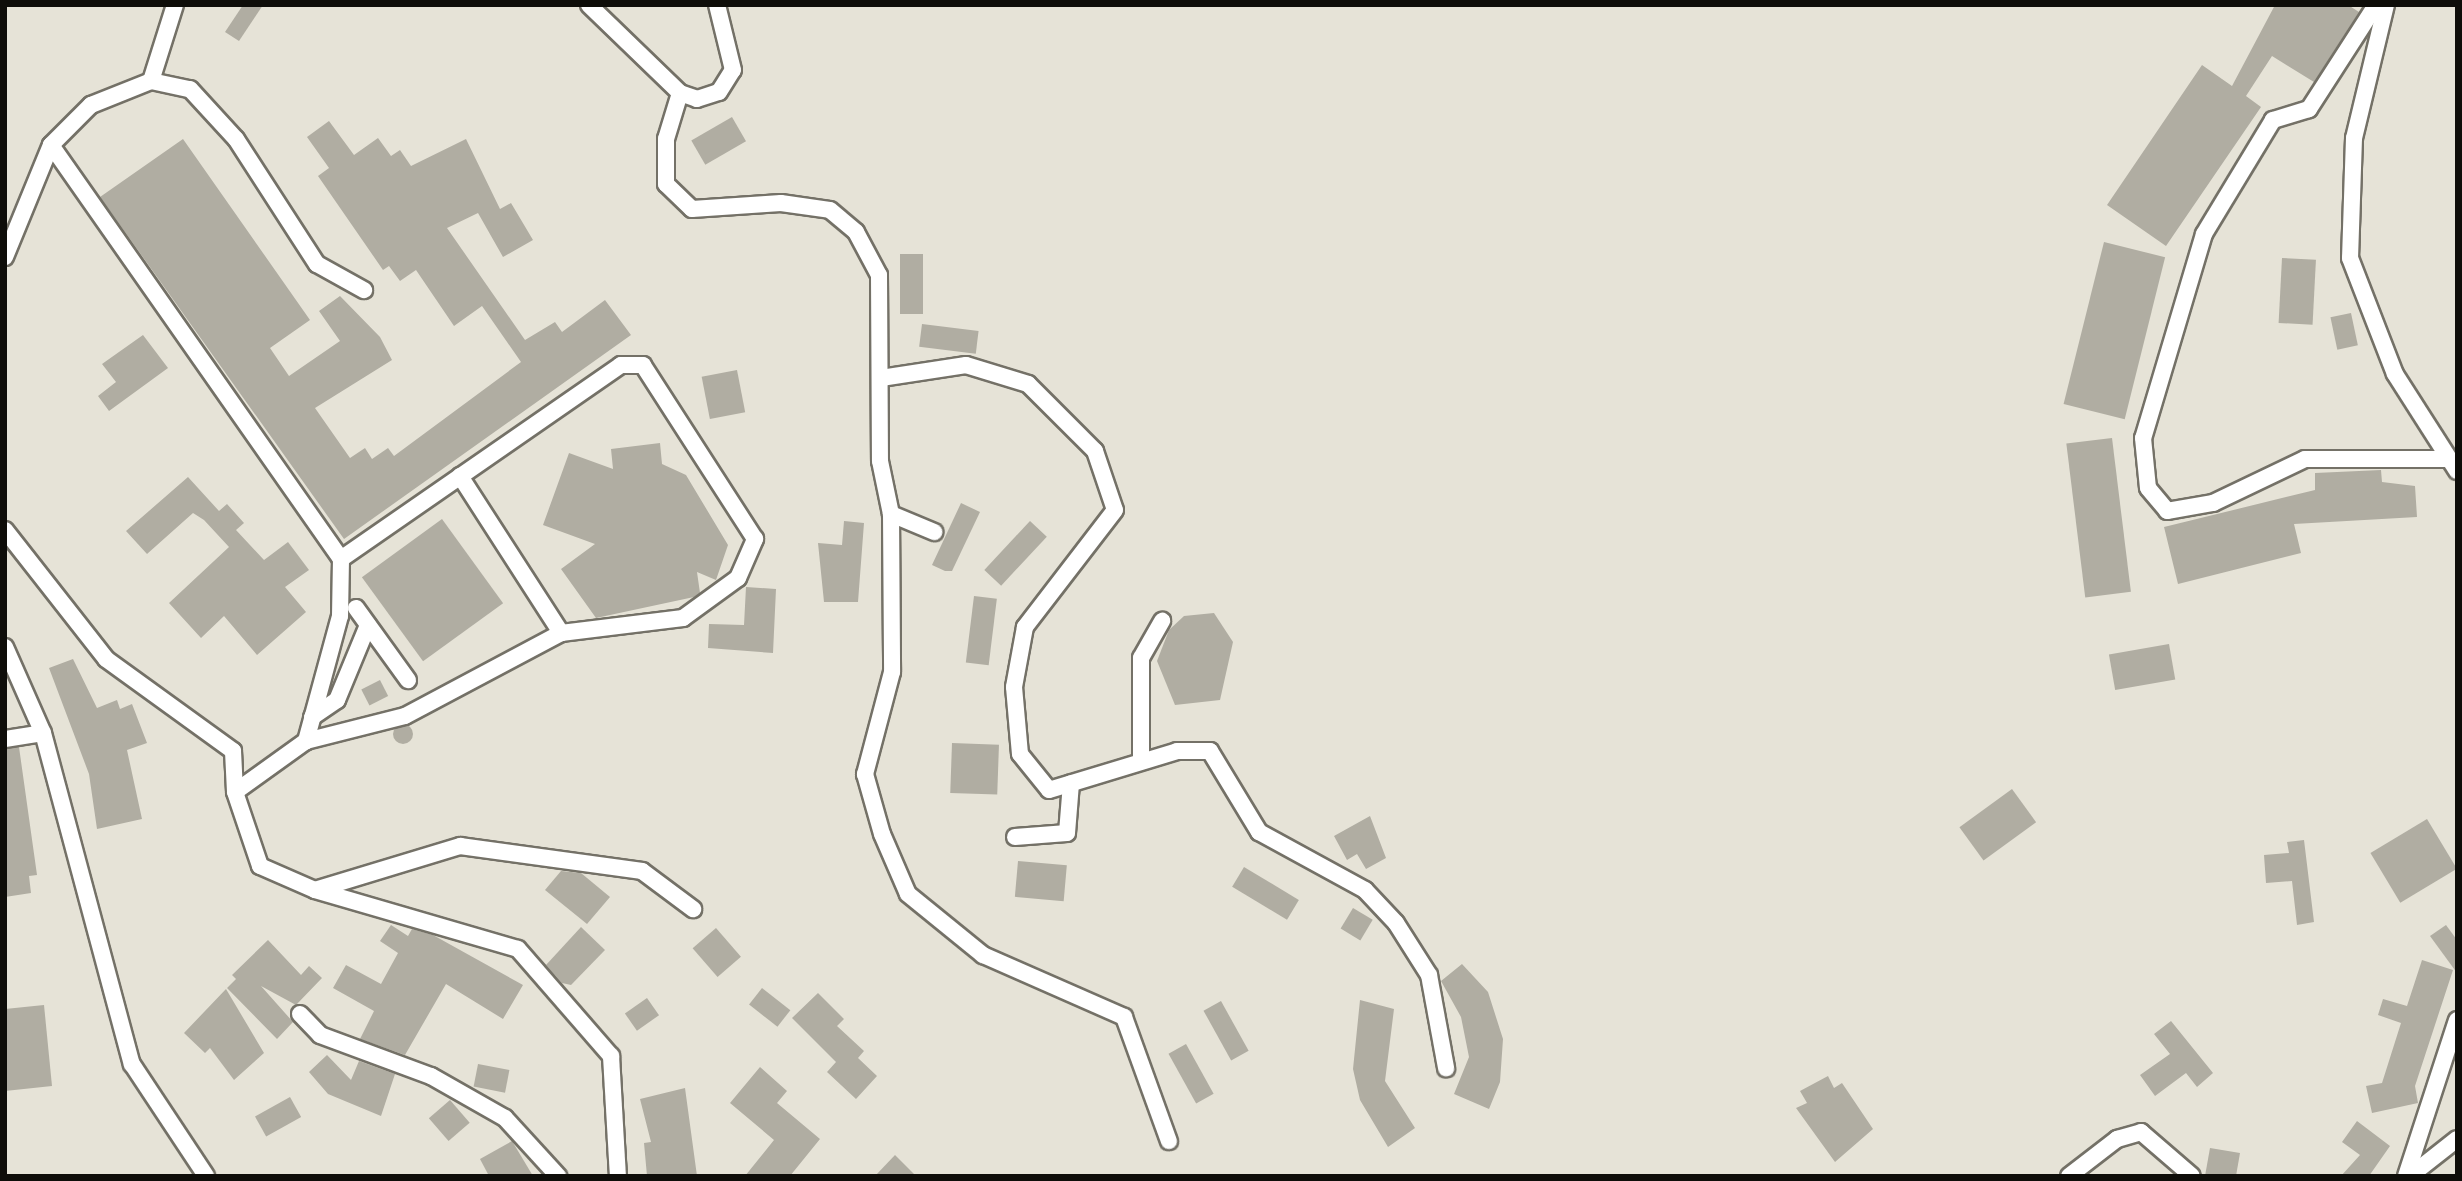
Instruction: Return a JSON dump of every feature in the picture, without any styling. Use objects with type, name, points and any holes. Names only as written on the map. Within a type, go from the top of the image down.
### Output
[{"type":"street","points":[[151,82],[175,5]]},
{"type":"street","points":[[589,5],[680,93],[697,99],[719,92],[733,69],[718,9],[702,5]]},
{"type":"street","points":[[2376,5],[2309,109],[2273,120],[2204,234],[2143,438],[2148,488],[2167,512],[2213,503],[2252,478],[2305,459],[2452,465]]},
{"type":"street","points":[[2386,5],[2354,138],[2350,258],[2395,374],[2452,465]]},
{"type":"street","points":[[5,257],[51,145],[90,105],[151,82],[190,89],[236,139],[317,264],[364,290]]},
{"type":"street","points":[[680,93],[666,139],[666,184],[692,209],[781,203],[830,210],[856,232],[879,275],[880,461],[891,514],[892,672],[865,774],[908,894],[983,955],[1124,1017],[1168,1141]]},
{"type":"street","points":[[51,145],[341,559],[340,616],[306,741]]},
{"type":"street","points":[[234,792],[306,741],[405,716],[561,633],[683,618],[738,578],[755,539],[643,365],[621,365],[341,559]]},
{"type":"street","points":[[880,378],[966,365],[1028,384],[1096,451],[1115,510],[1025,627],[1014,687],[1020,754],[1049,790],[1177,751],[1210,751],[1259,832],[1365,890],[1396,923],[1429,975],[1446,1069]]},
{"type":"street","points":[[460,476],[561,633]]},
{"type":"street","points":[[891,514],[934,532]]},
{"type":"street","points":[[5,530],[106,659],[233,751],[234,792],[260,866],[316,890],[517,949],[611,1056],[618,1176]]},
{"type":"street","points":[[356,608],[408,680]]},
{"type":"street","points":[[1141,761],[1141,658],[1162,621]]},
{"type":"street","points":[[312,717],[337,700],[368,625]]},
{"type":"street","points":[[5,647],[43,733],[132,1064],[206,1176]]},
{"type":"street","points":[[5,739],[43,733]]},
{"type":"street","points":[[1015,837],[1067,833],[1071,783]]},
{"type":"street","points":[[316,890],[460,846],[642,871],[692,909]]},
{"type":"street","points":[[300,1014],[320,1035],[431,1076],[505,1118],[558,1176]]},
{"type":"street","points":[[2408,1176],[2457,1020]]},
{"type":"street","points":[[2070,1176],[2118,1139],[2141,1132],[2192,1176]]},
{"type":"street","points":[[2408,1176],[2457,1139]]},
{"type":"building","points":[[243,5],[263,5],[239,41],[225,32]]},
{"type":"building","points":[[2275,5],[2348,5],[2359,12],[2314,82],[2272,56],[2246,96],[2261,107],[2166,246],[2107,205],[2202,65],[2232,86]]},
{"type":"building","points":[[732,117],[746,141],[705,165],[691,140]]},
{"type":"building","points":[[329,121],[354,155],[378,138],[391,156],[400,150],[411,166],[466,139],[500,209],[511,203],[533,240],[503,257],[478,213],[447,228],[525,340],[555,322],[562,332],[605,300],[631,335],[344,539],[100,197],[183,139],[310,320],[270,348],[289,376],[340,341],[319,311],[340,296],[380,337],[392,360],[315,408],[350,458],[365,448],[372,459],[388,448],[394,456],[521,362],[482,306],[454,326],[416,270],[400,281],[389,266],[383,270],[318,176],[329,168],[307,137]]},
{"type":"building","points":[[2104,242],[2165,257],[2125,419],[2064,404]]},
{"type":"building","points":[[900,254],[923,254],[923,314],[900,314]]},
{"type":"building","points":[[2282,258],[2316,260],[2313,325],[2279,323]]},
{"type":"building","points":[[2351,313],[2358,345],[2337,350],[2330,317]]},
{"type":"building","points":[[922,324],[979,331],[976,354],[919,347]]},
{"type":"building","points":[[143,335],[168,368],[109,411],[98,396],[116,382],[102,364]]},
{"type":"building","points":[[737,370],[745,412],[710,419],[702,377]]},
{"type":"building","points":[[2112,438],[2131,592],[2085,597],[2066,444]]},
{"type":"building","points":[[660,443],[662,464],[686,475],[728,545],[716,580],[697,572],[700,593],[694,597],[596,618],[561,569],[595,544],[543,525],[569,453],[613,469],[611,449]]},
{"type":"building","points":[[2381,470],[2382,482],[2415,486],[2417,517],[2294,524],[2301,553],[2178,584],[2164,527],[2315,490],[2315,473]]},
{"type":"building","points":[[188,477],[219,511],[227,504],[244,523],[236,530],[264,560],[288,542],[309,570],[285,587],[306,612],[257,655],[224,616],[201,638],[169,603],[229,547],[204,520],[193,513],[147,554],[126,531]]},
{"type":"building","points":[[961,503],[980,512],[952,571],[945,571],[932,565]]},
{"type":"building","points":[[442,519],[503,603],[423,661],[362,577]]},
{"type":"building","points":[[844,521],[864,523],[858,602],[824,602],[818,543],[842,545]]},
{"type":"building","points":[[1030,521],[1047,537],[1001,586],[984,570]]},
{"type":"building","points":[[746,587],[776,589],[773,653],[708,648],[709,624],[744,625]]},
{"type":"building","points":[[974,596],[997,599],[989,665],[966,663]]},
{"type":"building","points":[[1214,613],[1233,642],[1220,700],[1175,705],[1157,661],[1169,630],[1184,616]]},
{"type":"building","points":[[2169,644],[2175,679],[2115,690],[2109,655]]},
{"type":"building","points":[[73,659],[97,708],[117,700],[120,709],[132,704],[147,743],[127,750],[142,819],[97,829],[89,774],[49,668]]},
{"type":"building","points":[[380,680],[388,696],[369,706],[361,690]]},
{"type":"building","points":[[399,724],[407,724],[413,734],[407,744],[399,744],[393,738],[393,730]]},
{"type":"building","points":[[952,743],[999,745],[997,795],[950,793]]},
{"type":"building","points":[[19,747],[37,875],[29,876],[31,893],[5,897],[5,749]]},
{"type":"building","points":[[2012,789],[2036,822],[1984,860],[1959,827]]},
{"type":"building","points":[[1370,816],[1386,858],[1366,869],[1357,854],[1347,860],[1334,836]]},
{"type":"building","points":[[2427,819],[2457,869],[2400,903],[2370,853]]},
{"type":"building","points":[[2304,840],[2314,922],[2297,925],[2292,881],[2266,883],[2264,855],[2289,853],[2287,842]]},
{"type":"building","points":[[1018,861],[1067,865],[1064,901],[1015,897]]},
{"type":"building","points":[[1244,867],[1299,900],[1287,920],[1232,887]]},
{"type":"building","points":[[561,871],[581,873],[610,897],[587,924],[545,890]]},
{"type":"building","points":[[1353,908],[1373,920],[1360,940],[1341,929]]},
{"type":"building","points":[[391,925],[408,936],[412,929],[433,935],[523,985],[503,1019],[446,984],[405,1055],[360,1039],[374,1011],[333,988],[346,965],[381,984],[398,953],[380,941]]},
{"type":"building","points":[[2446,925],[2457,940],[2457,973],[2430,936]]},
{"type":"building","points":[[581,927],[605,950],[571,985],[562,983],[546,965]]},
{"type":"building","points":[[716,928],[741,957],[718,977],[693,948]]},
{"type":"building","points":[[268,940],[301,975],[309,966],[322,978],[296,1005],[261,986],[293,1022],[277,1039],[227,988],[236,979],[232,975]]},
{"type":"building","points":[[2422,960],[2453,970],[2415,1086],[2418,1103],[2372,1113],[2366,1086],[2382,1083],[2401,1023],[2378,1015],[2383,999],[2407,1006]]},
{"type":"building","points":[[1462,964],[1488,992],[1503,1039],[1500,1082],[1489,1109],[1454,1094],[1469,1057],[1461,1017],[1441,981]]},
{"type":"building","points":[[762,988],[790,1010],[777,1027],[749,1005]]},
{"type":"building","points":[[226,989],[264,1053],[234,1080],[210,1048],[205,1053],[184,1033]]},
{"type":"building","points":[[818,993],[844,1019],[837,1026],[864,1051],[858,1058],[877,1076],[856,1099],[827,1072],[836,1062],[792,1018]]},
{"type":"building","points":[[647,998],[659,1015],[637,1031],[625,1013]]},
{"type":"building","points":[[1360,1000],[1394,1009],[1385,1081],[1415,1128],[1388,1147],[1360,1100],[1353,1069]]},
{"type":"building","points":[[1221,1001],[1249,1051],[1231,1061],[1204,1011]]},
{"type":"building","points":[[44,1005],[52,1086],[5,1091],[5,1009]]},
{"type":"building","points":[[2171,1021],[2213,1073],[2197,1087],[2186,1073],[2155,1096],[2140,1075],[2170,1054],[2154,1034]]},
{"type":"building","points":[[1186,1044],[1214,1094],[1196,1104],[1169,1054]]},
{"type":"building","points":[[327,1055],[351,1080],[359,1061],[395,1074],[381,1116],[328,1094],[309,1072]]},
{"type":"building","points":[[478,1064],[509,1070],[505,1093],[474,1087]]},
{"type":"building","points":[[760,1067],[787,1091],[777,1103],[820,1139],[790,1176],[745,1176],[774,1140],[730,1103]]},
{"type":"building","points":[[1828,1076],[1834,1088],[1842,1083],[1873,1129],[1835,1162],[1796,1108],[1807,1103],[1800,1091]]},
{"type":"building","points":[[685,1088],[697,1176],[647,1176],[644,1143],[651,1142],[640,1099]]},
{"type":"building","points":[[290,1097],[301,1117],[266,1137],[255,1116]]},
{"type":"building","points":[[450,1100],[470,1123],[449,1141],[429,1118]]},
{"type":"building","points":[[2357,1121],[2390,1146],[2369,1176],[2341,1176],[2360,1155],[2342,1142]]},
{"type":"building","points":[[512,1141],[533,1176],[489,1176],[480,1159]]},
{"type":"building","points":[[2210,1148],[2240,1153],[2236,1176],[2205,1176]]},
{"type":"building","points":[[895,1155],[916,1176],[875,1176]]}]
